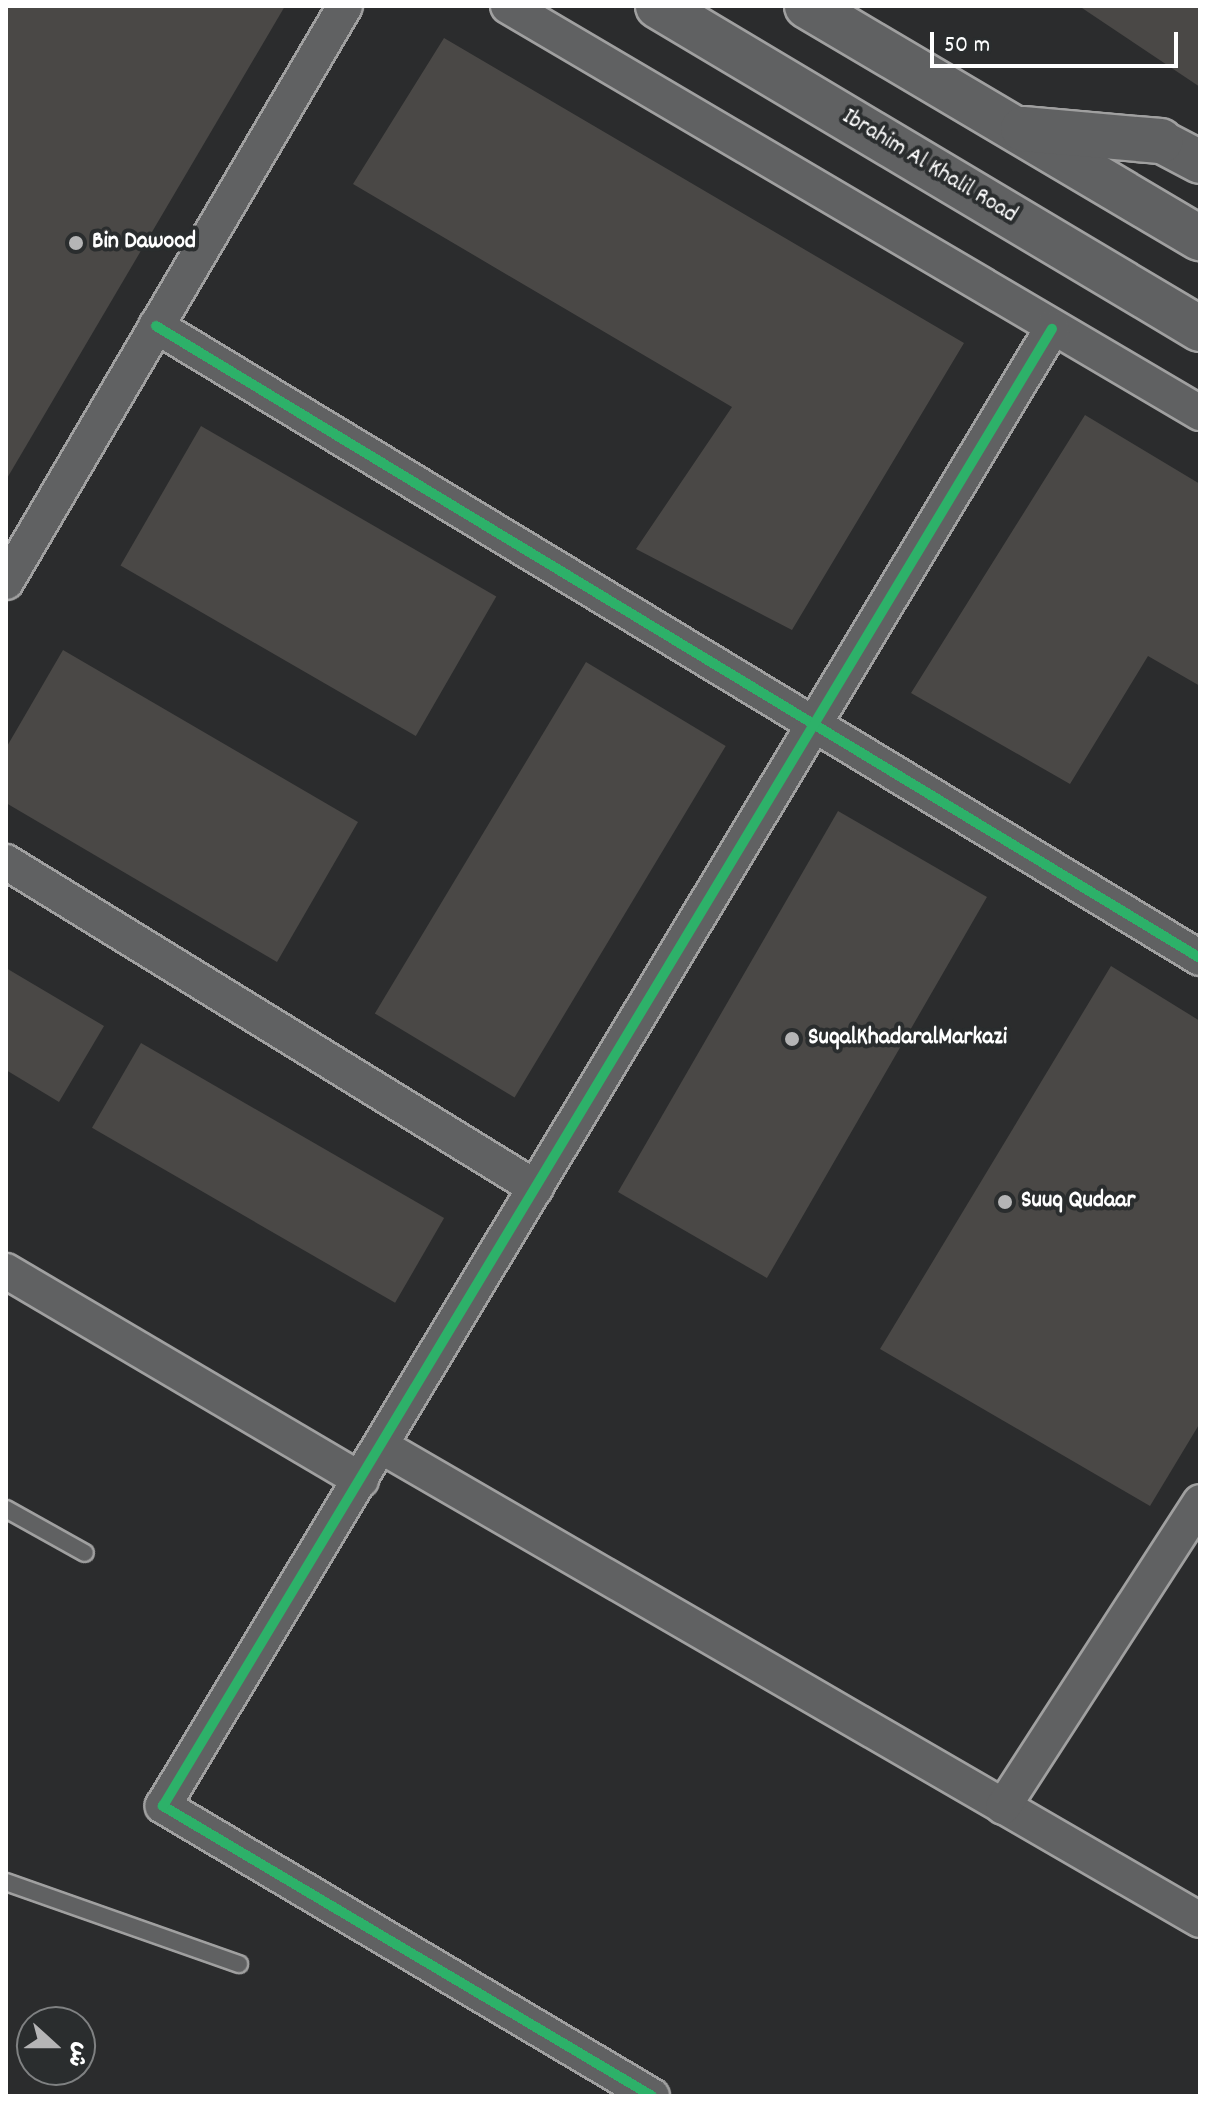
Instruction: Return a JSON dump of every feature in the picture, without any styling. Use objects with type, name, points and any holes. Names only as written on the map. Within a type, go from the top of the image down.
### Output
[{"type":"highway","name":"Ibrahim Al Khalil Road","points":[[658,6],[1200,329]]},
{"type":"highway","points":[[807,6],[1200,238]]},
{"type":"highway","points":[[1015,128],[1160,141]]},
{"type":"street","points":[[6,582],[345,6]]},
{"type":"street","points":[[508,6],[1052,329],[1200,413]]},
{"type":"street","points":[[1160,141],[1200,162]]},
{"type":"street","points":[[156,326],[1200,958]]},
{"type":"street","points":[[652,2096],[163,1806],[1052,329]]},
{"type":"street","points":[[6,862],[536,1188]]},
{"type":"street","points":[[6,1271],[361,1480]]},
{"type":"street","points":[[381,1446],[1200,1920]]},
{"type":"street","points":[[1003,1807],[1200,1502]]},
{"type":"lane","points":[[6,1509],[85,1553]]},
{"type":"lane","points":[[6,1882],[239,1964]]},
{"type":"building","name":"Bin Dawood","points":[[6,6],[285,6],[6,480]]},
{"type":"building","points":[[1079,6],[1200,6],[1200,87]]},
{"type":"building","points":[[444,38],[964,343],[792,630],[636,549],[732,407],[353,184]]},
{"type":"building","points":[[1085,415],[1200,484],[1200,686],[1148,656],[1070,784],[911,693]]},
{"type":"building","points":[[201,426],[496,596],[416,736],[121,565]]},
{"type":"building","points":[[63,650],[358,822],[277,962],[6,803],[6,748]]},
{"type":"building","points":[[586,662],[726,746],[515,1097],[375,1013]]},
{"type":"building","points":[[838,811],[987,897],[767,1278],[618,1192]]},
{"type":"building","points":[[1111,966],[1200,1021],[1200,1423],[1150,1506],[880,1349]]},
{"type":"building","points":[[6,968],[104,1026],[59,1102],[6,1070]]},
{"type":"building","points":[[141,1043],[444,1218],[395,1303],[92,1128]]},
{"type":"cycle path","points":[[156,326],[1200,958]]},
{"type":"cycle path","points":[[652,2096],[163,1806],[1052,329]]},
{"type":"place","name":"Bin Dawood","points":[[76,243]]},
{"type":"place","name":"SuqalKhadaralMarkazi","points":[[792,1039]]},
{"type":"place","name":"Suuq Qudaar","points":[[1005,1202]]}]
